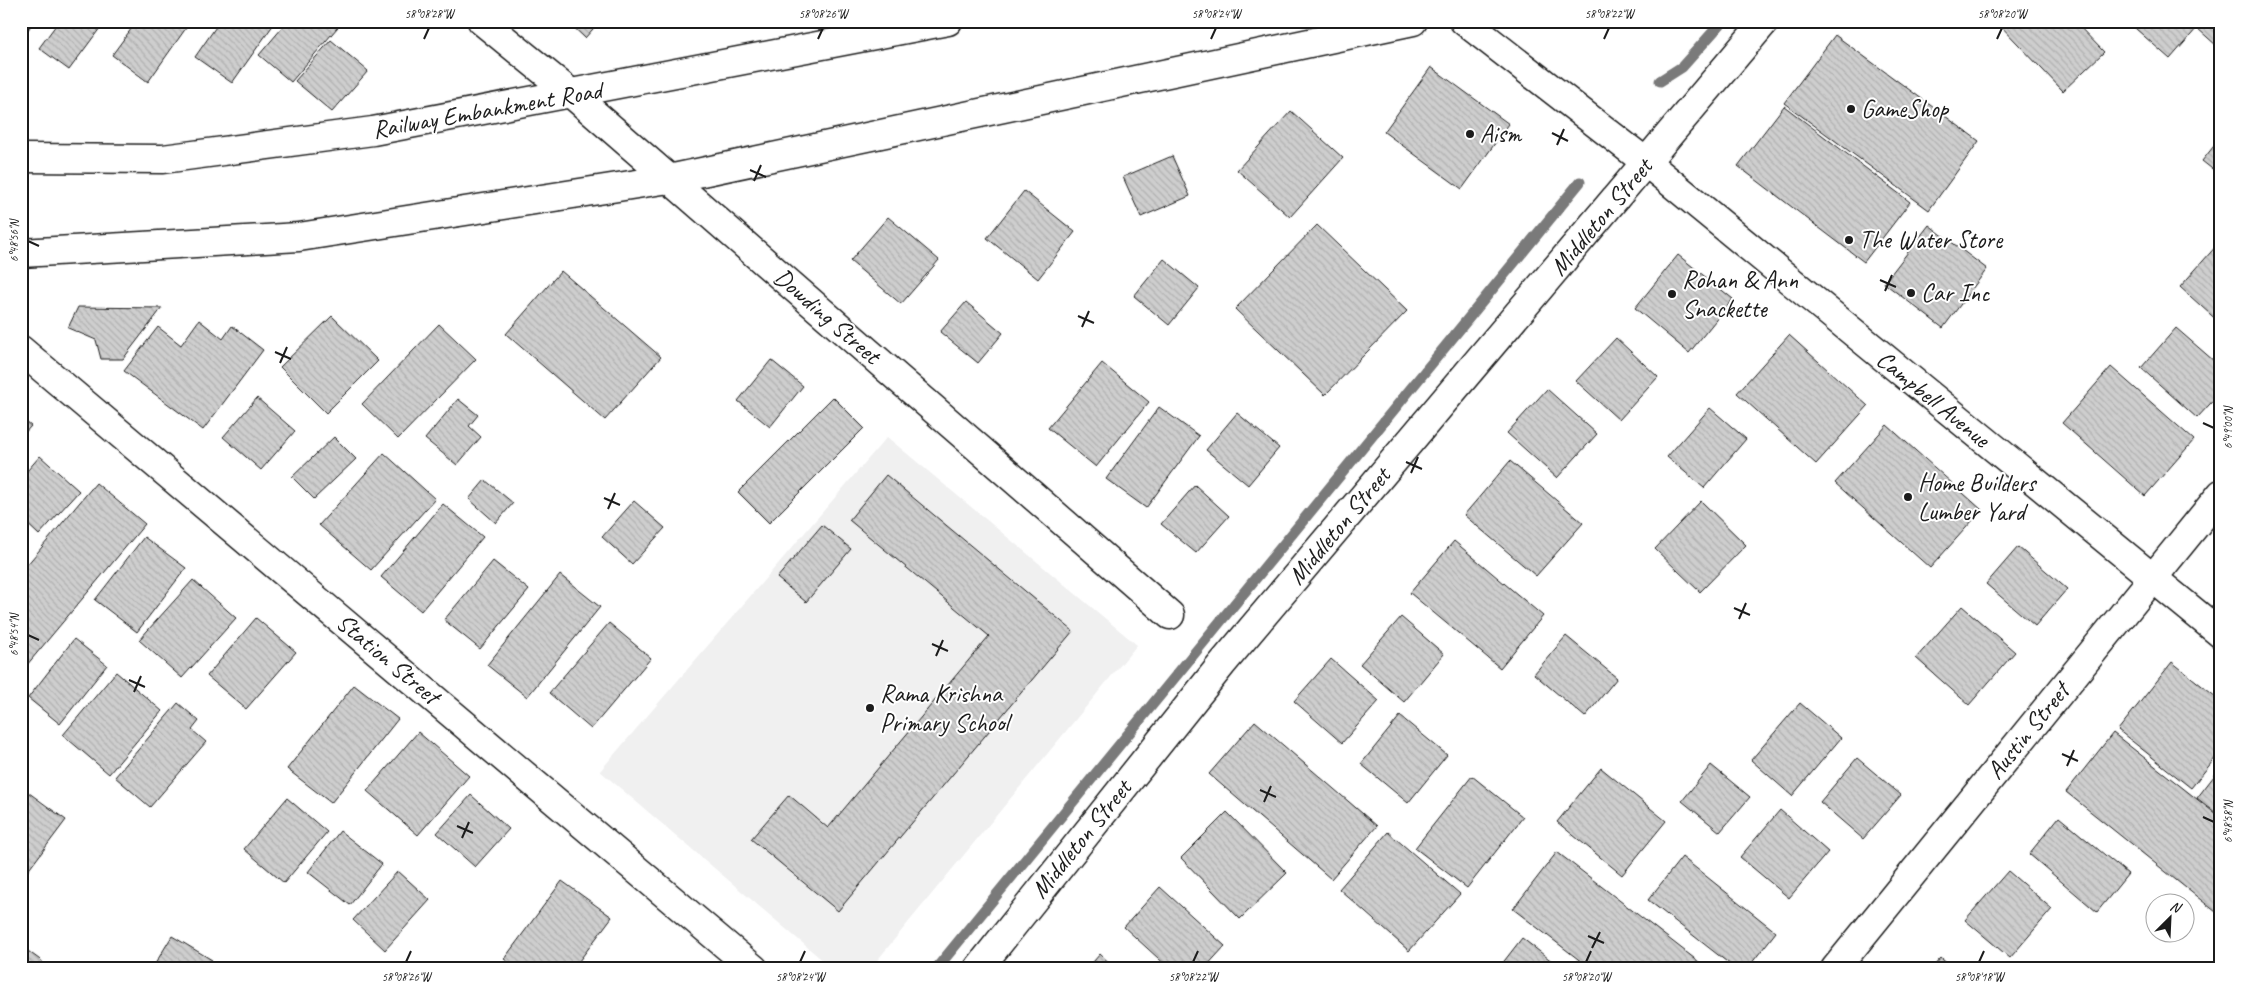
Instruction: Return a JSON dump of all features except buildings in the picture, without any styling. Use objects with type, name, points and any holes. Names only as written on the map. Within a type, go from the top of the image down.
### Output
[{"type":"street","name":"Dowding Street","points":[[482,21],[573,94],[1170,615]]},
{"type":"street","name":"Railway Embankment Road","points":[[21,158],[163,159],[374,131],[948,21]]},
{"type":"street","points":[[21,253],[299,238],[669,178],[1412,21]]},
{"type":"street","name":"Campbell Avenue","points":[[1464,21],[1647,163],[2221,634]]},
{"type":"street","name":"Middleton Street","points":[[978,969],[1222,664],[1765,21]]},
{"type":"street","name":"Station Street","points":[[21,350],[754,969]]},
{"type":"street","name":"Austin Street","points":[[1835,969],[2221,494]]},
{"type":"shaded area","name":"Rama Krishna Primary School","points":[[887,437],[1137,645],[870,969],[833,969],[600,771]]},
{"type":"waterway","points":[[1660,81],[1682,67],[1723,21]]},
{"type":"waterway","points":[[936,969],[1580,182]]},
{"type":"place","name":"GameShop","points":[[1851,109]]},
{"type":"place","name":"Aism","points":[[1470,134]]},
{"type":"place","name":"The Water Store","points":[[1849,240]]},
{"type":"place","name":"Car Inc","points":[[1911,293]]},
{"type":"place","name":"Rohan & Ann Snackette","points":[[1672,294]]},
{"type":"place","name":"Home Builders Lumber Yard","points":[[1908,497]]},
{"type":"place","name":"Rama Krishna Primary School","points":[[870,708]]}]
